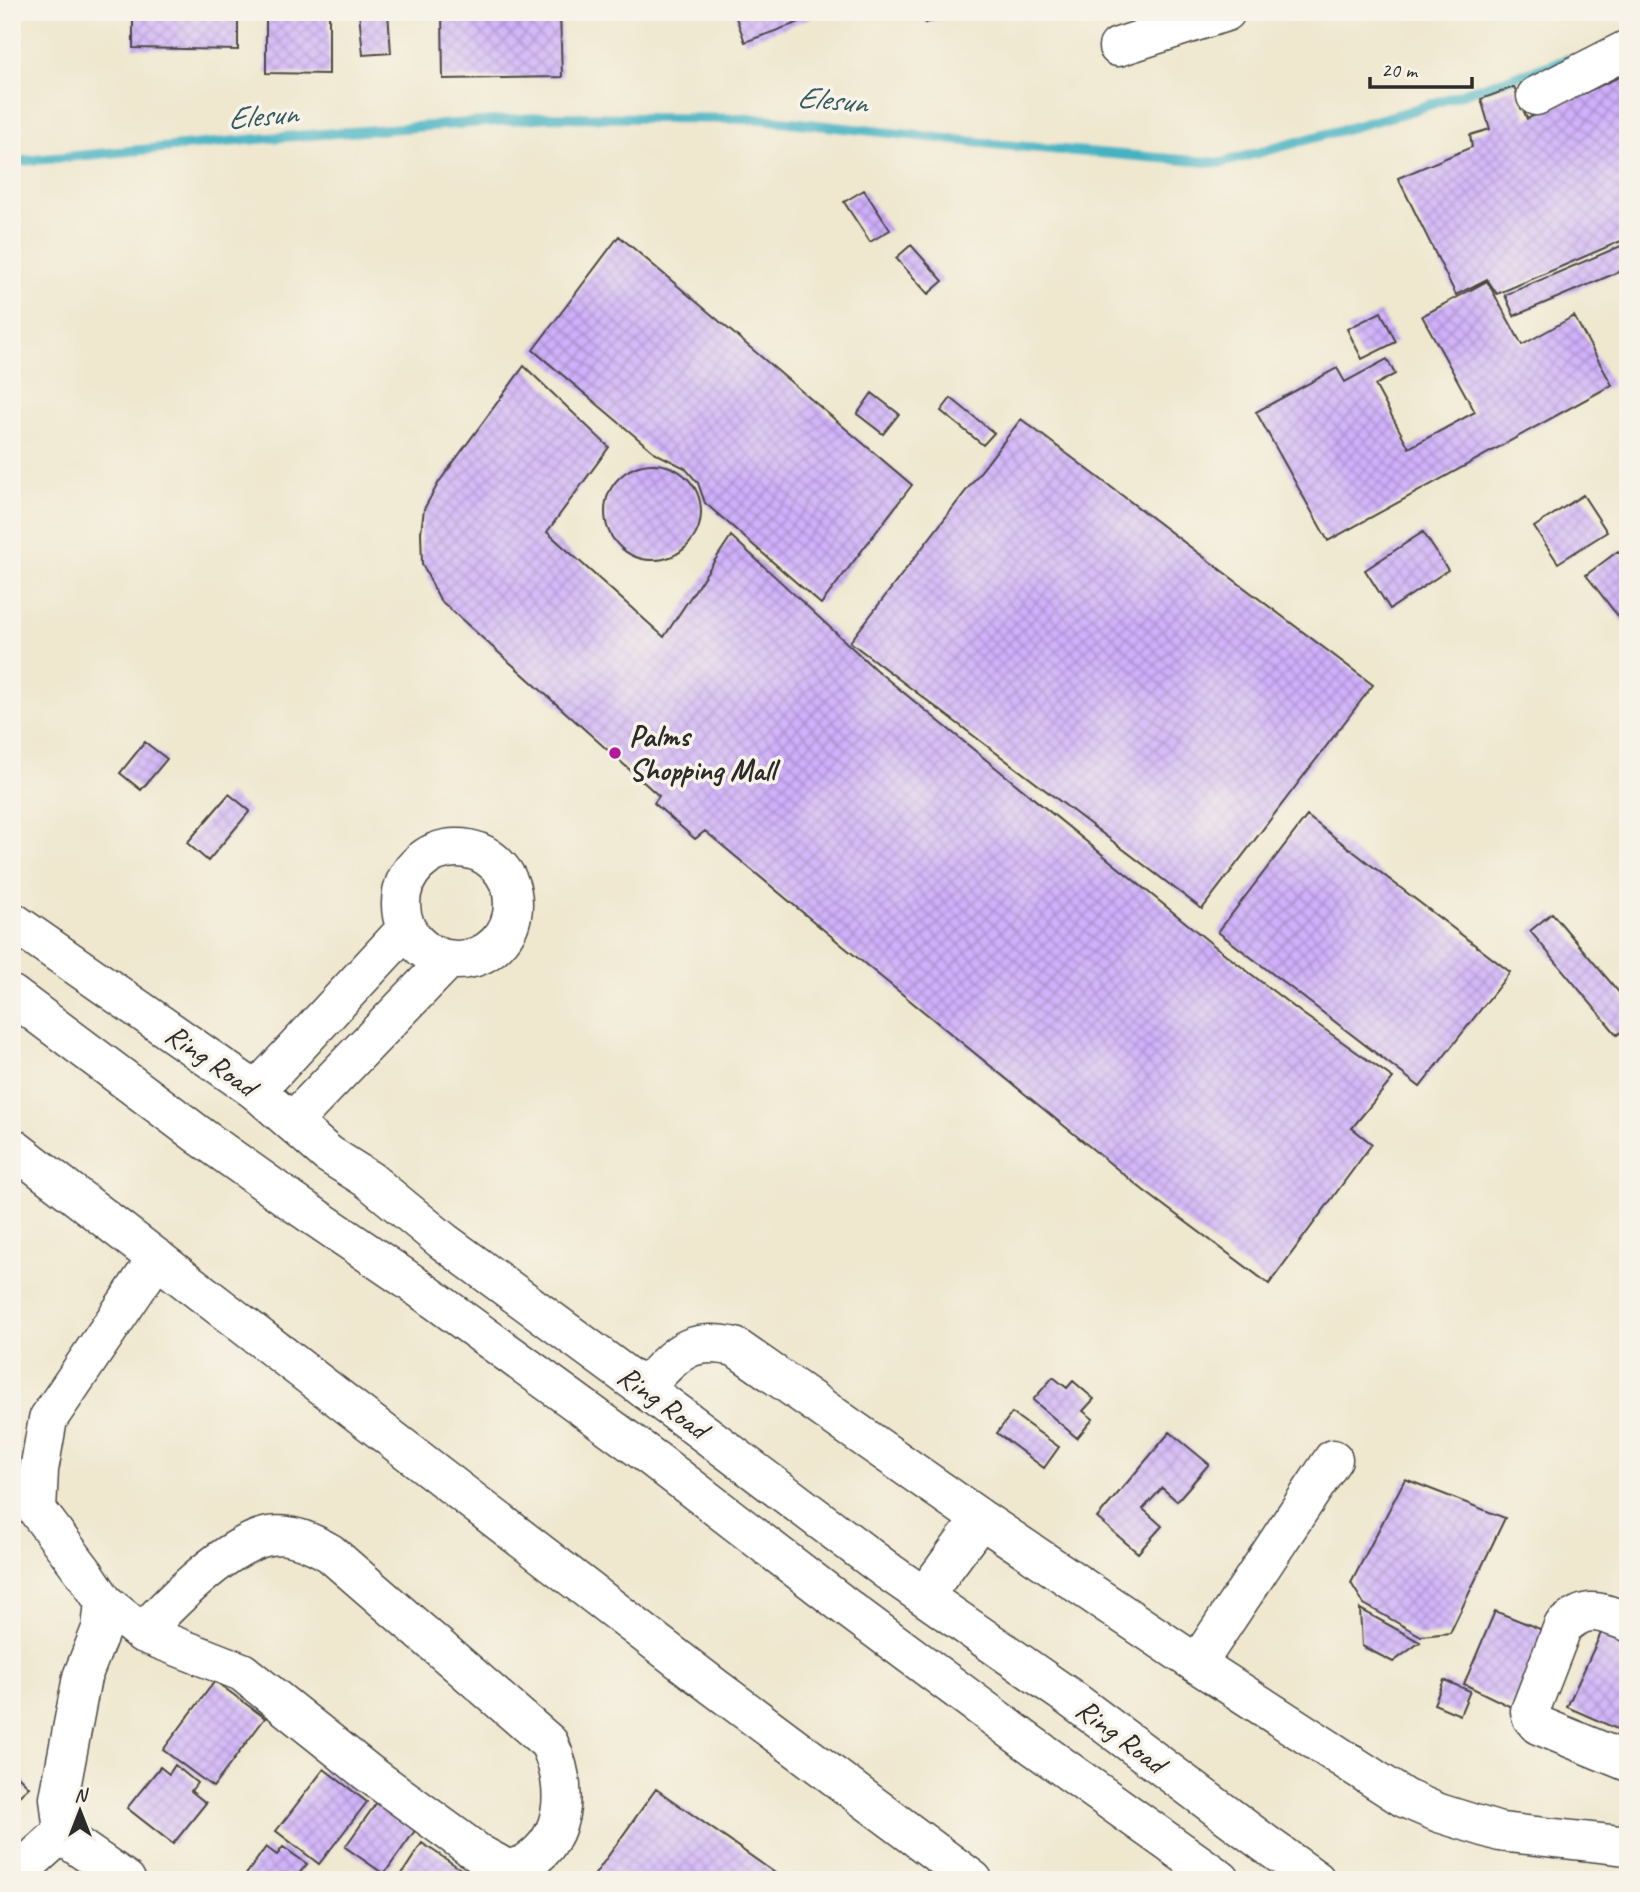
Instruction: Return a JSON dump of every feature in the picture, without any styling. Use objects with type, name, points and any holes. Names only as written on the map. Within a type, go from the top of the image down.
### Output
[{"type":"main road","points":[[1118,47],[1226,12]]},
{"type":"main road","points":[[1536,96],[1628,49]]},
{"type":"main road","points":[[461,847],[485,854],[503,870],[514,892],[514,915],[504,937],[485,953],[467,960],[447,960],[431,954],[416,944],[406,929],[400,906],[404,883],[417,864],[437,850],[461,847]]},
{"type":"main road","name":"Ring Road","points":[[12,921],[256,1091],[328,1154],[369,1180],[443,1241],[924,1596],[1066,1695],[1316,1880]]},
{"type":"main road","points":[[256,1091],[406,929]]},
{"type":"main road","points":[[292,1122],[447,960]]},
{"type":"main road","name":"Ring Road","points":[[12,995],[200,1136],[409,1281],[643,1452],[850,1611],[1221,1880]]},
{"type":"main road","points":[[12,1147],[713,1686],[973,1880]]},
{"type":"main road","points":[[142,1633],[181,1591],[247,1545],[269,1536],[286,1536],[317,1545],[330,1553],[549,1743],[556,1760],[563,1794],[558,1825],[539,1853],[526,1863],[507,1870],[496,1861],[483,1858],[367,1772],[242,1672],[142,1633],[104,1602],[37,1510],[38,1470],[48,1419],[157,1258]]},
{"type":"main road","points":[[643,1388],[683,1349],[696,1345],[719,1344],[735,1347],[981,1519],[1197,1664],[1404,1798],[1439,1813],[1500,1832],[1628,1846]]},
{"type":"main road","points":[[1197,1664],[1333,1459]]},
{"type":"main road","points":[[924,1596],[981,1519]]},
{"type":"main road","points":[[104,1602],[101,1629],[82,1677],[60,1798],[63,1832],[126,1880]]},
{"type":"main road","points":[[1627,1760],[1538,1725],[1530,1710],[1563,1626],[1586,1611],[1628,1622]]},
{"type":"main road","points":[[12,1878],[63,1832]]},
{"type":"building","points":[[133,12],[238,12],[238,50],[133,48]]},
{"type":"building","points":[[266,12],[329,12],[329,74],[266,73]]},
{"type":"building","points":[[359,12],[388,12],[391,53],[363,55]]},
{"type":"building","points":[[442,12],[560,12],[562,77],[443,79]]},
{"type":"building","points":[[734,12],[824,12],[824,13],[745,42]]},
{"type":"building","points":[[923,12],[966,12],[966,13],[925,23]]},
{"type":"building","points":[[1628,73],[1628,238],[1497,294],[1487,279],[1456,295],[1398,178],[1472,147],[1470,135],[1490,129],[1481,99],[1514,87],[1527,119]]},
{"type":"building","points":[[864,190],[890,230],[870,242],[844,202]]},
{"type":"building","points":[[619,236],[912,485],[821,604],[705,503],[698,483],[685,468],[655,453],[533,350]]},
{"type":"building","points":[[1628,243],[1628,268],[1514,316],[1505,295]]},
{"type":"building","points":[[911,245],[943,281],[928,294],[896,258]]},
{"type":"building","points":[[1487,281],[1522,345],[1574,316],[1612,385],[1328,541],[1256,412],[1337,368],[1345,382],[1387,359],[1395,374],[1375,385],[1409,448],[1475,412],[1422,316]]},
{"type":"building","points":[[1381,312],[1396,342],[1362,359],[1347,329]]},
{"type":"building","points":[[524,366],[609,447],[547,532],[664,637],[731,536],[876,670],[1212,944],[1303,1014],[1393,1078],[1352,1128],[1372,1144],[1269,1284],[1143,1190],[705,831],[695,839],[654,803],[659,796],[440,600],[422,564],[421,532],[424,509],[439,482]]},
{"type":"building","points":[[872,393],[899,414],[883,434],[857,414]]},
{"type":"building","points":[[951,398],[994,433],[983,445],[941,411]]},
{"type":"building","points":[[1021,419],[1373,685],[1202,909],[850,642]]},
{"type":"building","points":[[653,464],[671,468],[687,478],[697,494],[701,512],[697,530],[687,546],[671,556],[653,560],[635,556],[619,546],[609,530],[605,512],[609,494],[619,478],[635,468]]},
{"type":"building","points":[[1583,495],[1607,532],[1558,563],[1534,527]]},
{"type":"building","points":[[1423,532],[1448,570],[1390,609],[1365,570]]},
{"type":"building","points":[[1618,551],[1628,563],[1628,629],[1586,575]]},
{"type":"building","points":[[145,742],[167,759],[141,790],[120,773]]},
{"type":"building","points":[[229,794],[250,811],[208,861],[187,843]]},
{"type":"building","points":[[1307,816],[1510,972],[1420,1087],[1218,932]]},
{"type":"building","points":[[1552,913],[1628,1003],[1628,1026],[1617,1035],[1530,931]]},
{"type":"building","points":[[1053,1377],[1067,1388],[1073,1381],[1094,1399],[1083,1411],[1093,1419],[1077,1438],[1033,1400]]},
{"type":"building","points":[[1012,1413],[1059,1447],[1044,1468],[997,1433]]},
{"type":"building","points":[[1170,1432],[1209,1464],[1177,1501],[1162,1488],[1143,1509],[1162,1526],[1138,1553],[1097,1518]]},
{"type":"building","points":[[1405,1479],[1505,1518],[1450,1633],[1421,1636],[1364,1604],[1351,1583]]},
{"type":"building","points":[[1360,1609],[1420,1642],[1393,1662],[1362,1646]]},
{"type":"building","points":[[1495,1611],[1545,1631],[1513,1708],[1464,1684]]},
{"type":"building","points":[[1607,1620],[1628,1629],[1628,1725],[1624,1732],[1567,1707]]},
{"type":"building","points":[[1444,1680],[1470,1691],[1460,1715],[1434,1704]]},
{"type":"building","points":[[215,1681],[265,1718],[213,1787],[163,1750]]},
{"type":"building","points":[[175,1765],[197,1783],[191,1791],[206,1803],[173,1844],[127,1808],[160,1767],[169,1774]]},
{"type":"building","points":[[324,1769],[367,1802],[319,1864],[276,1831]]},
{"type":"building","points":[[12,1770],[29,1787],[16,1799],[12,1796]]},
{"type":"building","points":[[656,1789],[785,1880],[591,1880]]},
{"type":"building","points":[[380,1798],[419,1825],[384,1874],[345,1847]]},
{"type":"building","points":[[422,1843],[474,1878],[473,1880],[398,1880]]},
{"type":"building","points":[[266,1847],[277,1855],[283,1847],[307,1864],[297,1876],[302,1880],[242,1880]]},
{"type":"waterway","name":"Elesun","points":[[12,162],[269,138],[548,117],[762,119],[1002,145],[1221,163],[1407,112],[1569,59]]},
{"type":"place","name":"Palms Shopping Mall","points":[[615,753]]}]
